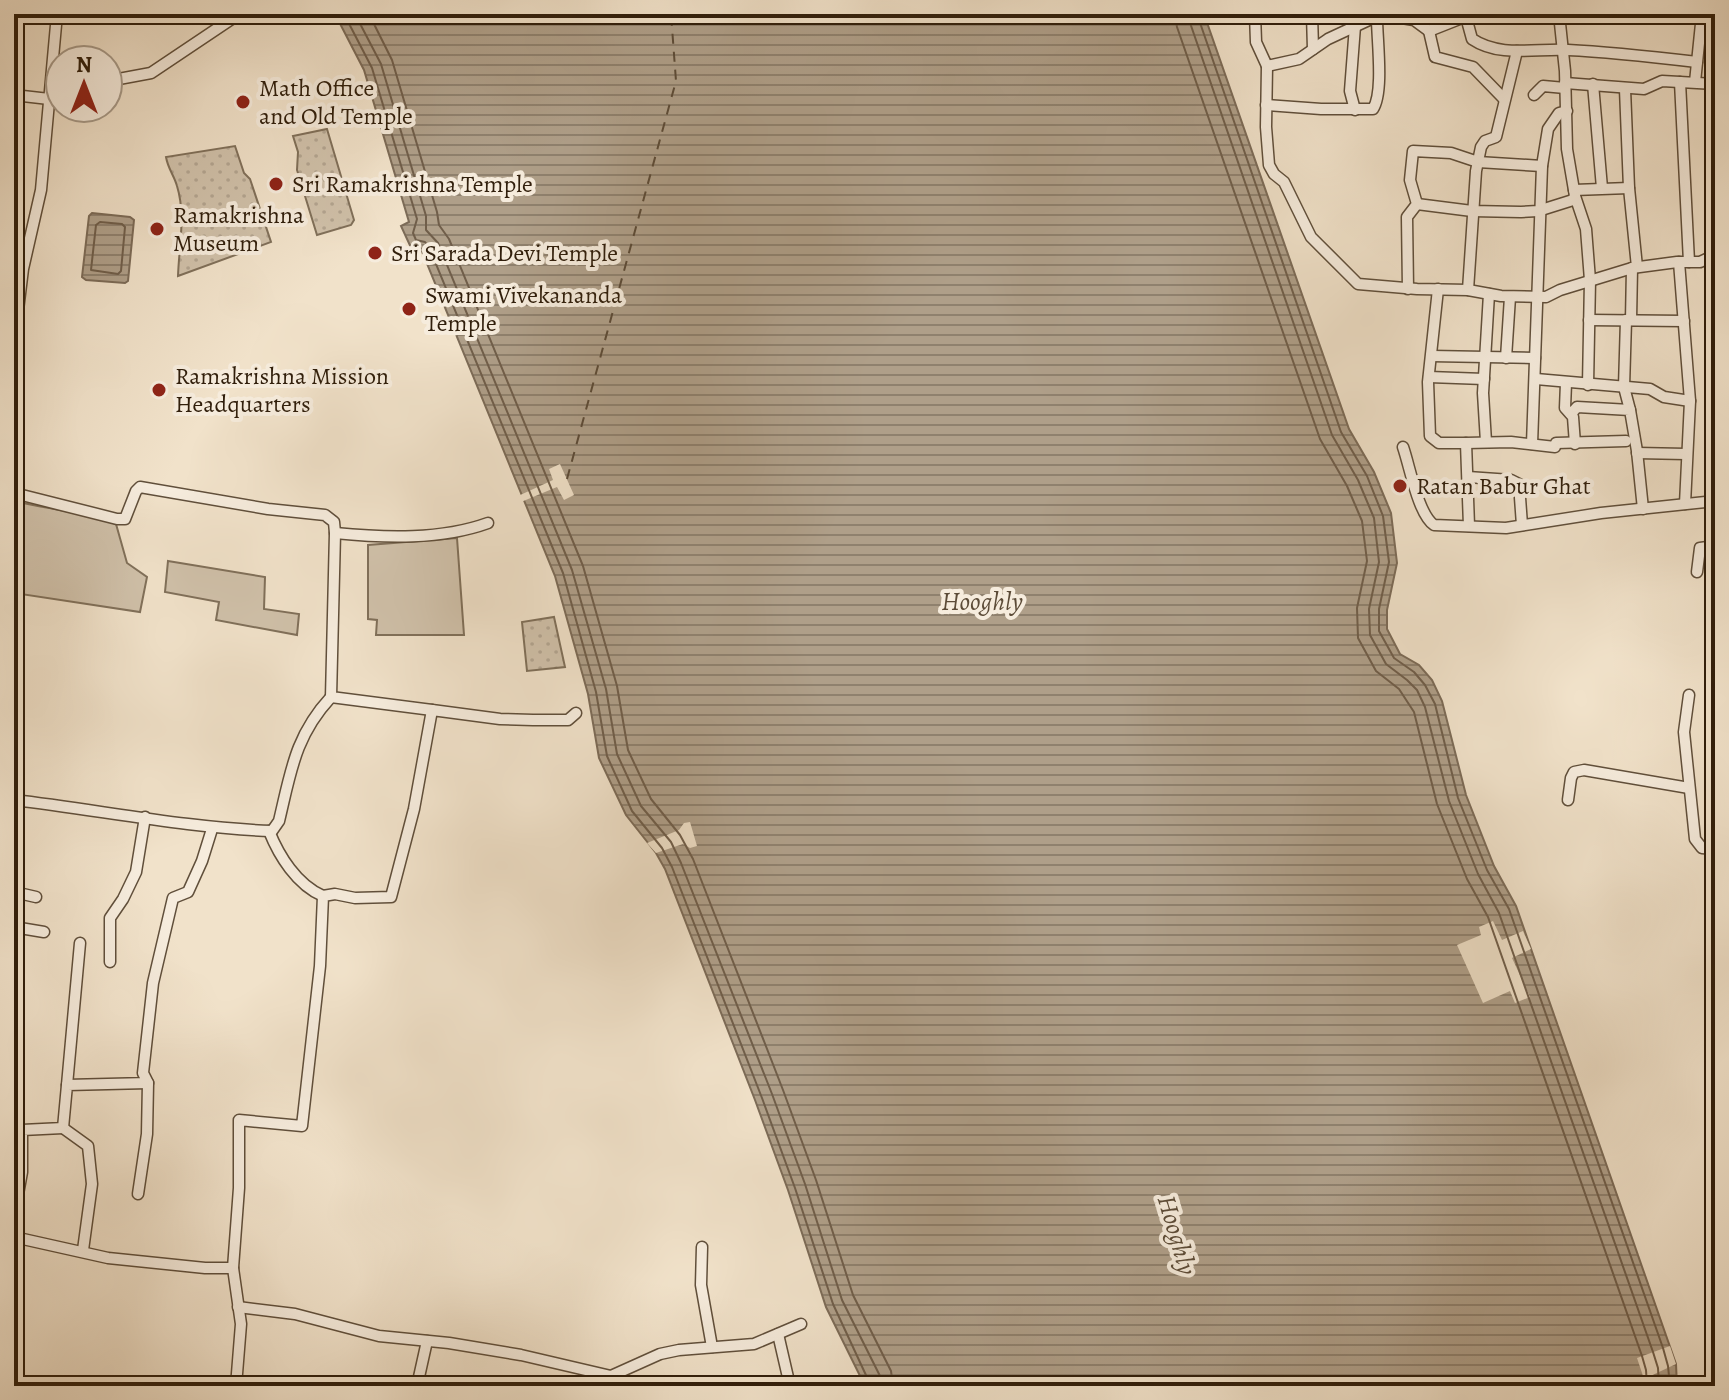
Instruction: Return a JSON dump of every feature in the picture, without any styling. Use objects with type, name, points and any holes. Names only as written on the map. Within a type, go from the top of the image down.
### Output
[{"type":"street","points":[[56,44],[57,14]]},
{"type":"street","points":[[124,78],[151,73],[239,14]]},
{"type":"street","points":[[1255,14],[1256,42],[1267,66],[1269,165],[1284,182],[1311,237],[1358,284],[1539,297],[1634,268],[1700,262],[1715,255]]},
{"type":"street","points":[[1312,14],[1313,49]]},
{"type":"street","points":[[1559,14],[1567,149],[1586,229],[1590,280],[1588,385]]},
{"type":"street","points":[[1695,82],[1702,14]]},
{"type":"street","points":[[1267,66],[1299,59],[1361,21],[1390,16],[1414,17],[1429,31],[1435,57],[1473,67],[1504,99]]},
{"type":"street","points":[[1429,31],[1466,16],[1472,39],[1477,43],[1517,51],[1563,50],[1697,62]]},
{"type":"street","points":[[1266,105],[1373,109],[1377,103],[1377,18]]},
{"type":"street","points":[[1355,110],[1350,91],[1361,21]]},
{"type":"street","points":[[1468,290],[1478,162],[1485,141],[1496,137],[1517,51]]},
{"type":"street","points":[[1534,95],[1543,86],[1593,84],[1650,89],[1662,81],[1715,84]]},
{"type":"street","points":[[1680,82],[1684,321],[1690,401],[1685,504]]},
{"type":"street","points":[[1593,84],[1602,188]]},
{"type":"street","points":[[1625,89],[1634,268],[1624,387],[1637,453],[1643,509]]},
{"type":"street","points":[[14,95],[44,97]]},
{"type":"street","points":[[1532,444],[1542,166],[1548,129],[1554,117],[1567,111]]},
{"type":"street","points":[[14,343],[23,269],[41,190],[50,124]]},
{"type":"street","points":[[1417,204],[1410,180],[1413,151],[1451,153],[1478,162],[1542,166]]},
{"type":"street","points":[[1575,193],[1602,188],[1629,188]]},
{"type":"street","points":[[1417,204],[1472,211],[1538,211],[1573,200],[1575,193]]},
{"type":"street","points":[[1408,289],[1407,217],[1417,204]]},
{"type":"street","points":[[1438,289],[1429,377],[1432,439],[1439,443],[1556,445],[1626,441]]},
{"type":"street","points":[[1486,442],[1484,379],[1489,294]]},
{"type":"street","points":[[1506,358],[1510,297]]},
{"type":"street","points":[[1589,320],[1684,321]]},
{"type":"street","points":[[1432,356],[1535,358]]},
{"type":"street","points":[[1429,377],[1484,379]]},
{"type":"street","points":[[1536,379],[1653,390],[1664,397],[1690,401]]},
{"type":"street","points":[[1566,383],[1565,408],[1571,414],[1575,444]]},
{"type":"street","points":[[1571,414],[1577,407],[1630,410]]},
{"type":"street","points":[[1466,443],[1469,526]]},
{"type":"street","points":[[1403,447],[1428,521],[1434,525],[1506,528],[1715,501]]},
{"type":"street","points":[[1637,453],[1686,454]]},
{"type":"street","points":[[1468,477],[1511,480],[1519,484],[1522,525]]},
{"type":"street","points":[[14,493],[125,519],[136,491],[140,487],[149,487],[268,509],[325,515],[334,522],[335,533],[331,697],[314,716],[298,743],[279,821],[272,831],[212,829],[14,800]]},
{"type":"street","points":[[335,533],[378,537],[464,532],[488,523]]},
{"type":"street","points":[[1697,572],[1700,548],[1715,546]]},
{"type":"street","points":[[1689,695],[1684,732],[1695,839],[1702,848],[1715,849]]},
{"type":"street","points":[[331,697],[500,719],[568,720],[576,713]]},
{"type":"street","points":[[269,831],[277,851],[310,890],[323,896],[391,897],[414,809],[432,710]]},
{"type":"street","points":[[1568,800],[1574,772],[1584,770],[1689,788]]},
{"type":"street","points":[[110,962],[110,918],[136,872],[145,817]]},
{"type":"street","points":[[138,1194],[147,1134],[148,1083],[143,1073],[153,983],[173,898],[188,892],[212,829]]},
{"type":"street","points":[[14,892],[36,897]]},
{"type":"street","points":[[236,1386],[241,1324],[233,1268],[239,1188],[239,1120],[302,1126],[320,966],[323,896]]},
{"type":"street","points":[[14,927],[44,932]]},
{"type":"street","points":[[63,1128],[80,943]]},
{"type":"street","points":[[67,1085],[148,1083]]},
{"type":"street","points":[[14,1216],[22,1172],[22,1130],[63,1128],[88,1146],[92,1184],[83,1250]]},
{"type":"street","points":[[14,1237],[52,1248],[83,1250],[108,1258],[233,1268]]},
{"type":"street","points":[[702,1247],[701,1285],[712,1347]]},
{"type":"street","points":[[238,1307],[295,1314],[379,1336],[521,1355],[611,1381],[660,1354],[754,1344],[801,1324]]},
{"type":"street","points":[[778,1334],[790,1386]]},
{"type":"street","points":[[417,1386],[427,1341]]},
{"type":"shaded area","points":[[327,129],[354,220],[351,225],[317,235],[297,170],[298,152],[293,136]]},
{"type":"shaded area","points":[[235,146],[244,173],[250,179],[271,242],[178,276],[180,197],[166,157]]},
{"type":"shaded area","points":[[14,501],[116,524],[127,563],[147,577],[140,612],[14,593]]},
{"type":"shaded area","points":[[457,538],[464,635],[376,635],[377,620],[368,619],[368,545]]},
{"type":"shaded area","points":[[168,561],[265,577],[264,609],[299,614],[297,635],[216,620],[219,602],[165,592]]},
{"type":"shaded area","points":[[554,617],[565,667],[527,671],[522,622]]},
{"type":"water","name":"Hooghly","points":[[335,14],[1204,14],[1349,429],[1374,472],[1391,513],[1397,563],[1387,610],[1387,629],[1400,654],[1419,665],[1432,680],[1442,701],[1466,795],[1494,866],[1516,906],[1676,1364],[1677,1386],[865,1386],[826,1307],[755,1100],[665,869],[626,815],[599,758],[588,694],[555,576],[421,249],[413,252],[401,226],[409,222],[364,70]]},
{"type":"water","points":[[92,213],[134,220],[128,281],[125,283],[86,280],[82,277],[89,216]]},
{"type":"pier","points":[[560,464],[574,495],[564,500],[557,487],[521,502],[518,496],[553,480],[549,469]]},
{"type":"pier","points":[[690,822],[697,846],[690,848],[683,844],[656,853],[647,843],[679,830],[684,823]]},
{"type":"pier","points":[[1493,921],[1502,940],[1523,931],[1531,949],[1512,958],[1530,997],[1515,1003],[1510,991],[1483,1003],[1457,945],[1481,935],[1479,927]]},
{"type":"pier","points":[[1670,1346],[1676,1364],[1644,1379],[1637,1358]]},
{"type":"ferry route","points":[[567,479],[676,81],[671,14]]},
{"type":"place","name":"Math Office and Old Temple","points":[[243,102]]},
{"type":"place","name":"Sri Ramakrishna Temple","points":[[276,184]]},
{"type":"place","name":"Ramakrishna Museum","points":[[157,229]]},
{"type":"place","name":"Sri Sarada Devi Temple","points":[[375,253]]},
{"type":"place","name":"Swami Vivekananda Temple","points":[[409,309]]},
{"type":"place","name":"Ramakrishna Mission Headquarters","points":[[159,390]]},
{"type":"place","name":"Ratan Babur Ghat","points":[[1400,486]]}]
